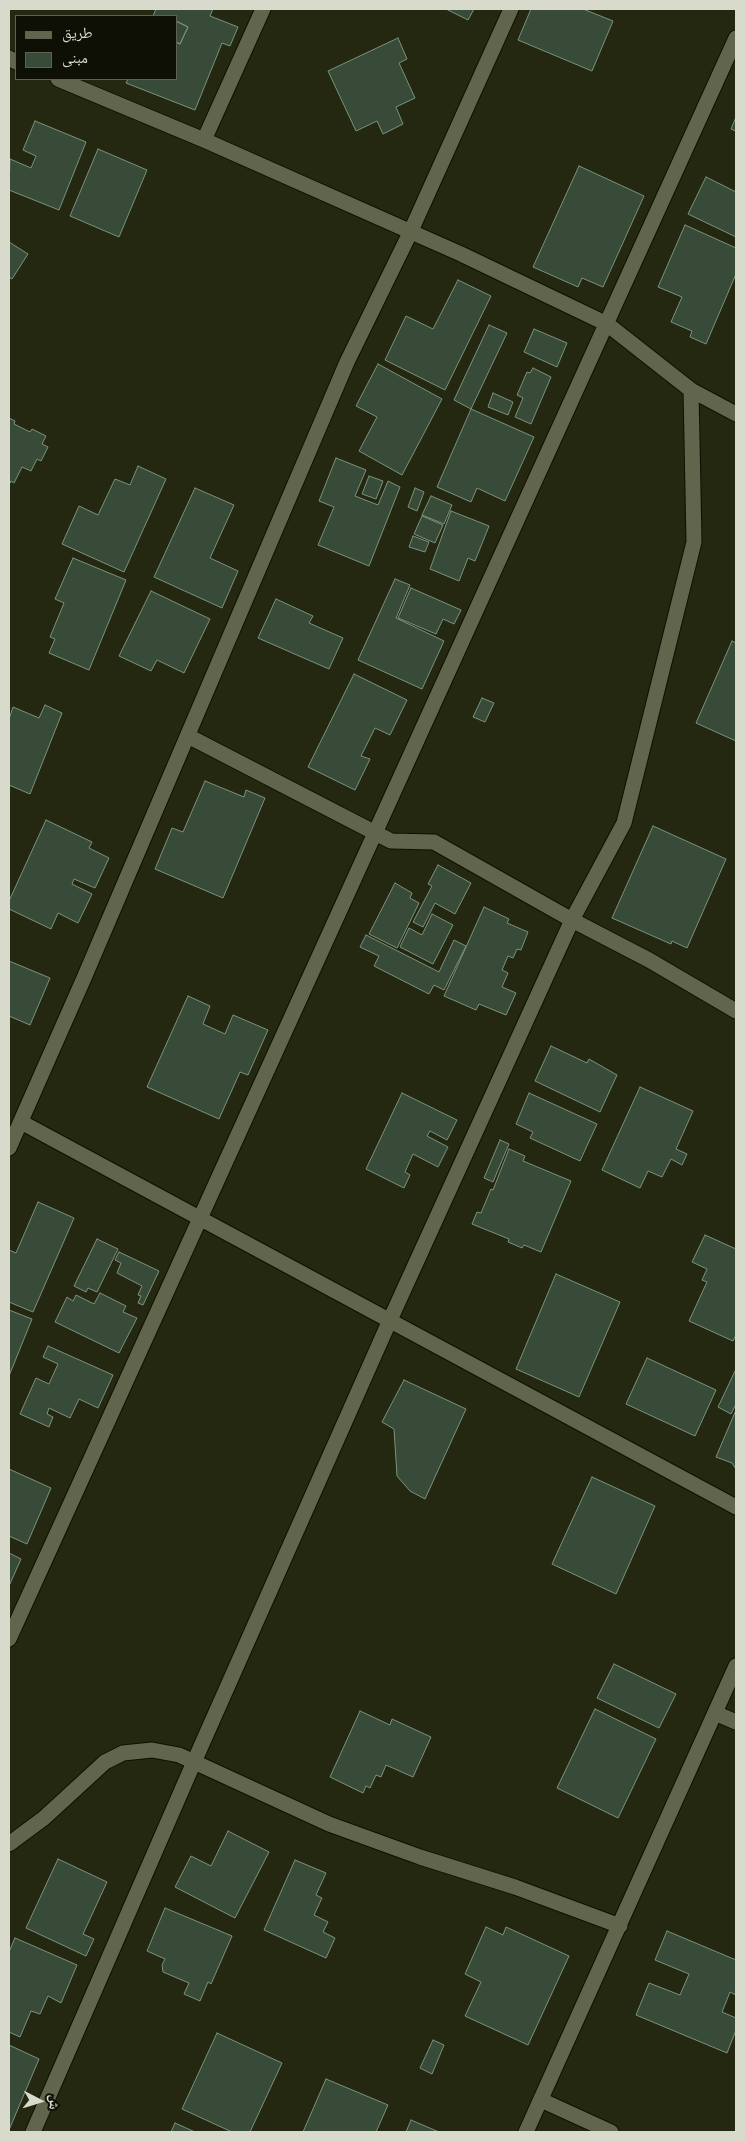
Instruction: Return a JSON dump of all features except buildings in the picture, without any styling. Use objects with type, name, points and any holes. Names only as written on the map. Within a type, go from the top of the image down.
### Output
[{"type":"street","points":[[204,140],[263,9]]},
{"type":"street","points":[[9,1148],[188,736],[347,362],[410,232],[511,9]]},
{"type":"street","points":[[9,1639],[736,38]]},
{"type":"street","points":[[60,80],[204,140],[461,254],[607,324],[691,390],[736,414]]},
{"type":"street","points":[[34,2132],[194,1762],[390,1320],[572,920],[624,823],[694,542],[691,390]]},
{"type":"street","points":[[188,736],[391,842],[434,842],[572,920],[649,960],[736,1011]]},
{"type":"street","points":[[21,1122],[736,1507]]},
{"type":"street","points":[[526,2132],[736,1666]]},
{"type":"street","points":[[715,1713],[736,1722]]},
{"type":"street","points":[[9,1844],[44,1818],[105,1762],[123,1753],[152,1750],[179,1755],[329,1824],[420,1857],[515,1887],[620,1926]]},
{"type":"street","points":[[541,2100],[611,2132]]}]
